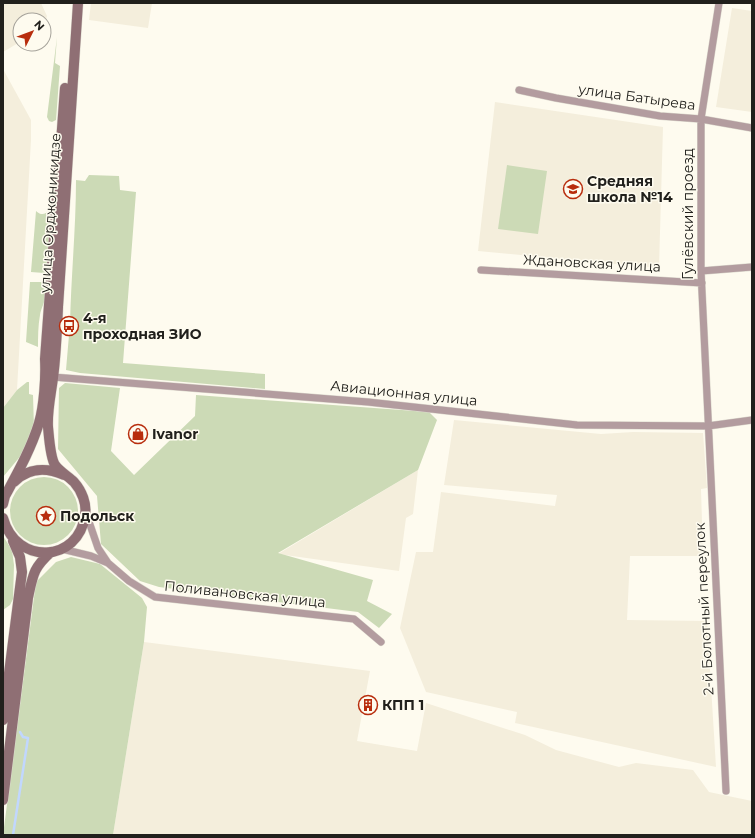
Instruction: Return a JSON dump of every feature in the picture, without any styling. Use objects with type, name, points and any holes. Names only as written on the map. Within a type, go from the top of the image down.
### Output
[{"type":"main road","name":"улица Орджоникидзе","points":[[44,423],[46,376],[45,359],[71,3]]},
{"type":"main road","name":"улица Орджоникидзе","points":[[44,423],[53,377],[78,3]]},
{"type":"main road","points":[[11,537],[19,545],[29,550],[40,553],[51,552],[62,549],[72,543],[84,524],[86,513],[85,502],[81,491],[74,482],[55,464],[44,423]]},
{"type":"main road","points":[[3,504],[5,496],[44,423]]},
{"type":"main road","points":[[10,487],[24,475],[42,469],[54,470],[65,475]]},
{"type":"main road","points":[[3,518],[6,528],[20,557],[22,572],[3,720]]},
{"type":"main road","points":[[3,800],[28,598],[33,574],[40,562],[51,552]]},
{"type":"street","name":"Гулёвский проезд","points":[[708,426],[701,271],[700,119],[719,3]]},
{"type":"street","name":"улица Батырева","points":[[519,90],[660,116],[700,119],[752,128]]},
{"type":"street","points":[[701,271],[752,267]]},
{"type":"street","name":"Ждановская улица","points":[[481,270],[702,283]]},
{"type":"street","name":"Авиационная улица","points":[[53,377],[368,402],[577,425],[708,426],[752,420]]},
{"type":"street","name":"2-й Болотный переулок","points":[[708,426],[726,790]]},
{"type":"street","points":[[86,513],[98,548],[108,563]]},
{"type":"street","points":[[62,549],[92,556],[108,563]]},
{"type":"street","name":"Поливановская улица","points":[[108,563],[129,581],[155,597],[354,619],[381,642]]},
{"type":"shaded area","points":[[3,3],[41,3],[45,12],[12,12],[12,47],[3,52]]},
{"type":"shaded area","points":[[91,3],[152,3],[148,28],[89,20]]},
{"type":"shaded area","points":[[732,8],[752,11],[752,112],[716,107]]},
{"type":"shaded area","points":[[3,69],[31,120],[31,140],[17,390],[3,408]]},
{"type":"shaded area","name":"Средняя школа №14","points":[[495,102],[663,127],[659,268],[478,251]]},
{"type":"shaded area","points":[[454,420],[601,434],[633,432],[703,433],[707,488],[701,489],[703,556],[630,556],[627,620],[707,621],[716,767],[515,723],[517,712],[426,692],[400,628],[416,552],[433,552],[441,492],[555,506],[557,495],[444,485]]},
{"type":"shaded area","points":[[418,470],[413,514],[406,518],[399,571],[278,554]]},
{"type":"shaded area","points":[[144,642],[370,671],[357,741],[417,751],[426,703],[525,735],[556,750],[619,767],[636,763],[693,770],[709,792],[752,801],[752,835],[113,835]]},
{"type":"green space","points":[[57,37],[55,63],[60,66],[56,120],[52,122],[49,121],[47,117]]},
{"type":"green space","points":[[507,165],[547,171],[538,234],[498,229]]},
{"type":"green space","points":[[89,175],[119,176],[120,190],[136,192],[123,363],[265,374],[265,389],[80,373],[66,370],[69,335],[71,334],[72,326],[70,325],[71,288],[76,180],[85,181]]},
{"type":"green space","points":[[51,210],[47,272],[31,272],[36,211],[42,214]]},
{"type":"green space","points":[[30,282],[43,282],[46,290],[39,319],[38,347],[26,342]]},
{"type":"green space","points":[[29,382],[29,394],[33,395],[34,428],[23,453],[3,477],[3,408],[17,390]]},
{"type":"green space","points":[[65,383],[120,388],[111,451],[134,475],[195,416],[196,395],[429,412],[437,420],[418,470],[278,553],[373,580],[367,601],[392,614],[379,628],[358,612],[159,587],[140,581],[101,544],[97,496],[58,449],[59,388]]},
{"type":"green space","points":[[37,477],[51,477],[63,483],[72,492],[78,504],[76,524],[68,535],[57,543],[51,545],[37,545],[31,543],[20,535],[12,524],[10,518],[10,504],[12,498],[20,487],[31,479]]},
{"type":"green space","points":[[3,536],[12,550],[14,565],[13,599],[10,605],[3,610]]},
{"type":"green space","points":[[71,557],[100,564],[142,598],[147,607],[144,642],[113,835],[3,835],[36,582],[56,562]]},
{"type":"waterway","points":[[13,835],[28,738],[23,737],[20,732]]},
{"type":"place","name":"Средняя школа №14","points":[[573,189]]},
{"type":"place","name":"4-я проходная ЗИО","points":[[69,326]]},
{"type":"place","name":"Ivanor","points":[[138,434]]},
{"type":"place","name":"Подольск","points":[[46,516]]},
{"type":"place","name":"КПП 1","points":[[368,705]]}]
